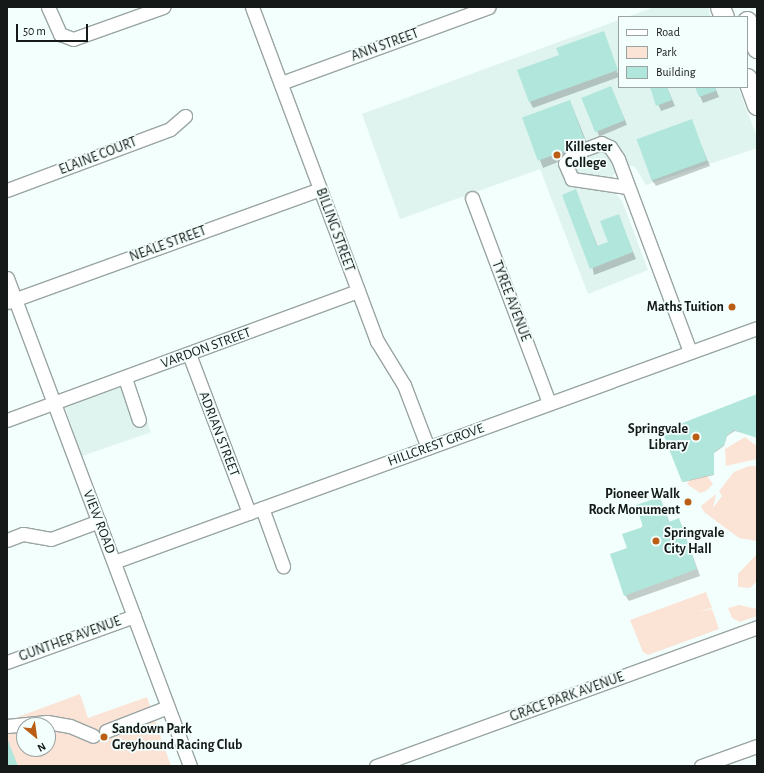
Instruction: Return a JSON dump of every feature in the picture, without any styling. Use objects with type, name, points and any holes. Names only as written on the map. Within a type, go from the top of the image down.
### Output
[{"type":"highway","points":[[748,25],[757,48]]},
{"type":"highway","points":[[748,81],[757,105]]},
{"type":"street","points":[[48,7],[60,34],[73,39],[163,7]]},
{"type":"street","name":"BILLING STREET","points":[[252,7],[383,354],[404,386],[428,448]]},
{"type":"street","name":"ANN STREET","points":[[281,84],[489,7]]},
{"type":"street","name":"ELAINE COURT","points":[[7,190],[170,129],[185,116]]},
{"type":"street","points":[[626,184],[690,352]]},
{"type":"street","name":"NEALE STREET","points":[[11,300],[320,189]]},
{"type":"street","name":"TYREE AVENUE","points":[[472,198],[549,403]]},
{"type":"street","name":"VIEW ROAD","points":[[7,278],[11,300],[54,403],[190,766]]},
{"type":"street","name":"VARDON STREET","points":[[7,420],[125,378],[358,291]]},
{"type":"street","name":"HILLCREST GROVE","points":[[114,562],[757,328]]},
{"type":"street","name":"ADRIAN STREET","points":[[189,354],[249,513]]},
{"type":"street","points":[[125,378],[139,420]]},
{"type":"street","points":[[262,508],[284,566]]},
{"type":"street","points":[[7,540],[23,534],[51,539],[99,521]]},
{"type":"street","name":"GUNTHER AVENUE","points":[[7,662],[134,616]]},
{"type":"street","name":"GRACE PARK AVENUE","points":[[376,766],[757,627]]},
{"type":"street","points":[[106,731],[168,707]]},
{"type":"street","points":[[7,726],[47,722],[70,726],[93,736]]},
{"type":"street","points":[[700,766],[757,746]]},
{"type":"shaded area","points":[[654,7],[708,7],[711,16],[630,16]]},
{"type":"shaded area","name":"Killester College","points":[[618,20],[618,88],[738,88],[757,137],[757,148],[646,185],[635,167],[627,165],[612,176],[611,188],[622,201],[648,270],[588,294],[540,169],[400,219],[362,114]]},
{"type":"shaded area","points":[[134,383],[151,432],[82,456],[65,407]]},
{"type":"green space","points":[[745,437],[757,446],[757,459],[726,466],[725,449]]},
{"type":"green space","points":[[749,466],[757,466],[757,541],[739,538],[704,512],[701,506],[716,494],[713,508],[722,496],[719,491],[734,472]]},
{"type":"green space","points":[[707,476],[713,484],[706,491],[700,493],[687,484],[690,480]]},
{"type":"green space","points":[[756,555],[757,581],[750,588],[738,587],[738,574]]},
{"type":"green space","points":[[706,592],[712,608],[697,612],[712,609],[719,629],[648,655],[643,652],[630,620]]},
{"type":"green space","points":[[739,605],[757,609],[757,616],[740,622],[732,618],[728,608]]},
{"type":"green space","name":"Sandown Park Greyhound Racing Club","points":[[80,694],[88,718],[147,697],[171,766],[7,766],[7,721],[16,718],[16,757],[56,757],[56,717],[18,717]]},
{"type":"building","points":[[604,31],[618,70],[529,102],[517,70],[559,55],[556,48]]},
{"type":"building","points":[[611,86],[625,120],[595,132],[581,98]]},
{"type":"building","points":[[650,88],[667,88],[672,100],[656,106]]},
{"type":"building","points":[[695,88],[715,88],[716,91],[699,97]]},
{"type":"building","points":[[570,100],[586,143],[538,161],[522,117]]},
{"type":"building","points":[[692,119],[707,160],[652,181],[637,139]]},
{"type":"building","points":[[576,189],[597,246],[608,242],[600,221],[619,214],[633,252],[590,269],[562,195]]},
{"type":"building","name":"Springvale Library","points":[[757,394],[757,438],[734,430],[727,435],[724,445],[714,452],[714,474],[682,482],[662,431]]},
{"type":"building","name":"Springvale City Hall","points":[[660,497],[669,522],[679,518],[697,569],[624,596],[610,554],[627,548],[622,534],[643,527],[636,505]]},
{"type":"building","points":[[7,738],[18,766],[7,766]]},
{"type":"place","name":"Killester College","points":[[557,155]]},
{"type":"place","name":"Maths Tuition","points":[[732,307]]},
{"type":"place","name":"Springvale Library","points":[[696,437]]},
{"type":"place","name":"Pioneer Walk Rock Monument","points":[[688,502]]},
{"type":"place","name":"Springvale City Hall","points":[[656,541]]},
{"type":"place","name":"Sandown Park Greyhound Racing Club","points":[[104,737]]}]
